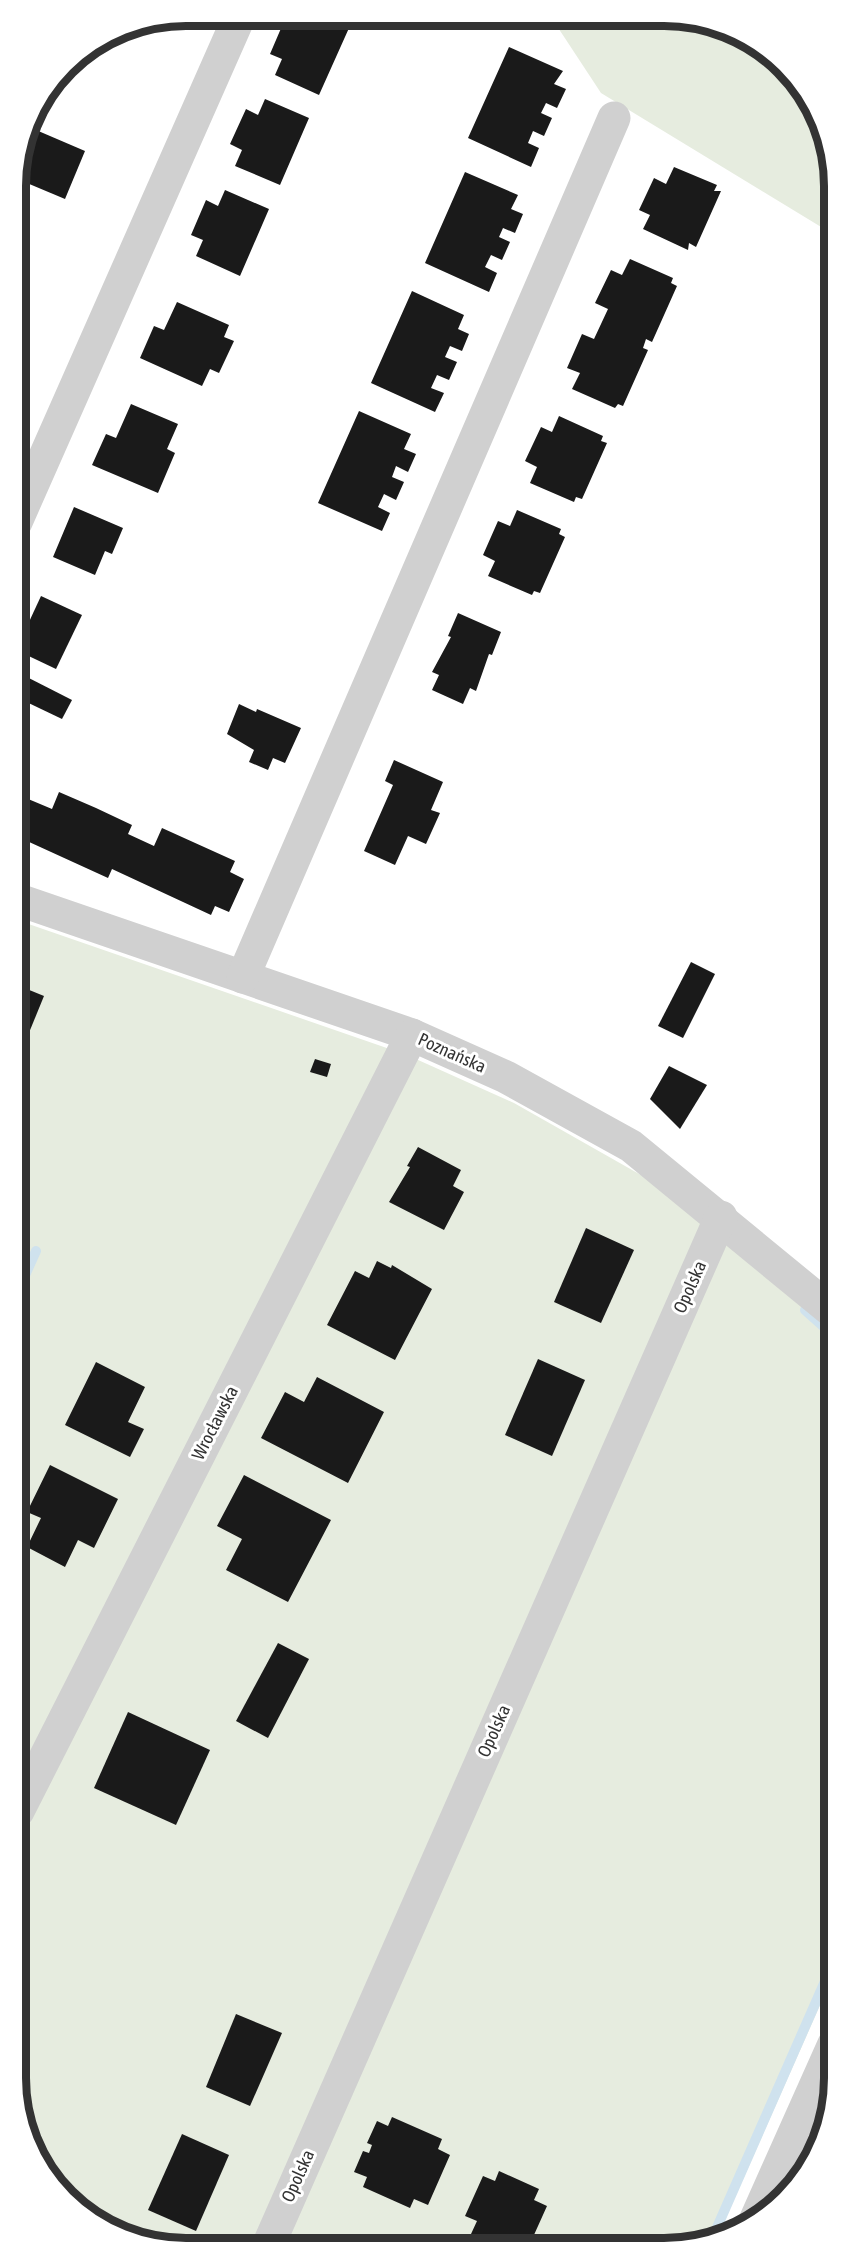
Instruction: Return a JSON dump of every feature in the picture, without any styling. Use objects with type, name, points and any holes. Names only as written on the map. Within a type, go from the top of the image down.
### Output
[{"type":"street","points":[[26,499],[235,26]]},
{"type":"street","points":[[243,977],[614,118]]},
{"type":"street","name":"Poznańska","points":[[26,902],[412,1035],[506,1077],[631,1146],[721,1217],[823,1304]]},
{"type":"street","name":"Wrocławska","points":[[26,1795],[412,1035]]},
{"type":"street","name":"Opolska","points":[[272,2238],[721,1217]]},
{"type":"street","points":[[762,2205],[823,2068]]},
{"type":"shaded area","points":[[557,26],[674,26],[705,31],[744,47],[761,58],[791,88],[811,124],[822,164],[824,229],[601,93]]},
{"type":"shaded area","points":[[26,923],[407,1055],[514,1103],[648,1179],[823,1325],[823,1998],[722,2227],[705,2233],[664,2238],[164,2237],[134,2230],[96,2212],[72,2192],[58,2176],[47,2159],[31,2120],[26,2079]]},
{"type":"building","points":[[282,26],[344,26],[349,28],[319,95],[275,75],[282,59],[270,54]]},
{"type":"building","points":[[509,47],[563,71],[554,84],[566,89],[557,108],[546,103],[541,113],[552,118],[544,136],[533,131],[528,143],[539,148],[531,167],[468,138]]},
{"type":"building","points":[[265,99],[309,118],[280,185],[235,166],[242,150],[230,144],[246,109],[258,115]]},
{"type":"building","points":[[36,131],[85,151],[65,199],[26,183],[27,164]]},
{"type":"building","points":[[674,167],[717,185],[714,191],[721,191],[696,247],[689,243],[688,250],[643,229],[650,215],[639,210],[654,178],[666,184]]},
{"type":"building","points":[[465,172],[518,195],[511,209],[523,214],[515,233],[503,228],[499,237],[510,242],[502,260],[491,255],[485,267],[497,273],[489,292],[425,263]]},
{"type":"building","points":[[225,190],[269,209],[240,276],[196,256],[203,240],[191,235],[206,200],[218,206]]},
{"type":"building","points":[[630,259],[673,278],[671,283],[677,286],[652,342],[646,339],[643,348],[648,350],[623,406],[618,404],[615,408],[572,389],[580,373],[567,368],[582,334],[594,339],[608,309],[595,303],[611,270],[622,275]]},
{"type":"building","points":[[412,291],[464,315],[458,329],[469,334],[462,351],[450,346],[445,357],[457,362],[449,380],[437,375],[431,388],[444,393],[435,412],[371,383]]},
{"type":"building","points":[[177,302],[229,325],[224,337],[234,341],[219,373],[210,369],[202,386],[140,358],[154,326],[164,330]]},
{"type":"building","points":[[131,404],[178,424],[167,449],[175,453],[158,493],[92,465],[106,434],[116,438]]},
{"type":"building","points":[[359,411],[411,434],[404,449],[416,454],[408,472],[396,466],[392,477],[404,482],[396,500],[384,494],[378,507],[390,513],[382,531],[318,503]]},
{"type":"building","points":[[559,416],[603,436],[601,441],[607,443],[582,499],[576,497],[574,502],[530,483],[537,467],[525,461],[541,427],[552,432]]},
{"type":"building","points":[[74,507],[123,528],[112,554],[105,551],[95,575],[53,557]]},
{"type":"building","points":[[517,510],[561,529],[559,534],[565,537],[540,593],[534,591],[532,595],[488,576],[495,561],[483,555],[498,521],[510,526]]},
{"type":"building","points":[[41,596],[82,615],[56,669],[26,655],[26,628]]},
{"type":"building","points":[[458,613],[501,632],[492,655],[489,654],[476,691],[470,688],[463,704],[432,690],[439,675],[432,672],[451,637],[448,636]]},
{"type":"building","points":[[26,677],[72,700],[62,719],[26,702]]},
{"type":"building","points":[[239,704],[256,712],[257,709],[301,728],[285,763],[273,758],[268,770],[249,762],[254,750],[227,734]]},
{"type":"building","points":[[394,760],[443,782],[431,810],[440,813],[426,844],[408,836],[395,865],[364,851],[393,785],[385,781]]},
{"type":"building","points":[[59,792],[132,825],[128,834],[154,846],[162,828],[235,861],[230,872],[244,879],[229,912],[215,906],[211,915],[112,869],[108,878],[26,841],[26,798],[52,809]]},
{"type":"building","points":[[691,962],[715,974],[683,1038],[658,1026]]},
{"type":"building","points":[[26,989],[44,996],[26,1040]]},
{"type":"building","points":[[315,1059],[331,1064],[327,1077],[310,1072]]},
{"type":"building","points":[[669,1066],[707,1085],[680,1129],[650,1099]]},
{"type":"building","points":[[418,1147],[461,1170],[453,1186],[464,1192],[444,1230],[389,1202],[410,1167],[407,1166]]},
{"type":"building","points":[[586,1228],[634,1250],[601,1323],[554,1302]]},
{"type":"building","points":[[377,1261],[391,1268],[392,1265],[432,1289],[395,1360],[327,1325],[355,1271],[369,1278]]},
{"type":"building","points":[[538,1359],[585,1380],[552,1456],[505,1435]]},
{"type":"building","points":[[96,1362],[145,1387],[128,1422],[144,1429],[130,1457],[65,1425]]},
{"type":"building","points":[[317,1377],[384,1412],[348,1483],[261,1438],[285,1392],[304,1402]]},
{"type":"building","points":[[50,1465],[118,1499],[94,1548],[78,1540],[65,1567],[27,1547],[41,1518],[27,1512]]},
{"type":"building","points":[[244,1475],[331,1520],[288,1602],[226,1570],[242,1539],[217,1526]]},
{"type":"building","points":[[278,1643],[309,1659],[268,1738],[236,1721]]},
{"type":"building","points":[[128,1712],[210,1750],[176,1825],[94,1788]]},
{"type":"building","points":[[236,2014],[282,2033],[250,2106],[206,2087]]},
{"type":"building","points":[[392,2117],[442,2139],[438,2149],[450,2155],[428,2205],[414,2199],[410,2208],[363,2187],[367,2177],[354,2172],[363,2151],[369,2153],[372,2145],[367,2143],[377,2121],[388,2126]]},
{"type":"building","points":[[182,2134],[229,2155],[196,2231],[148,2210]]},
{"type":"building","points":[[499,2171],[539,2189],[534,2200],[547,2206],[533,2238],[480,2238],[471,2234],[477,2221],[465,2216],[483,2176],[495,2181]]},
{"type":"waterway","points":[[26,1273],[36,1251]]},
{"type":"waterway","points":[[805,1310],[823,1326]]},
{"type":"waterway","points":[[716,2229],[823,1986]]}]
